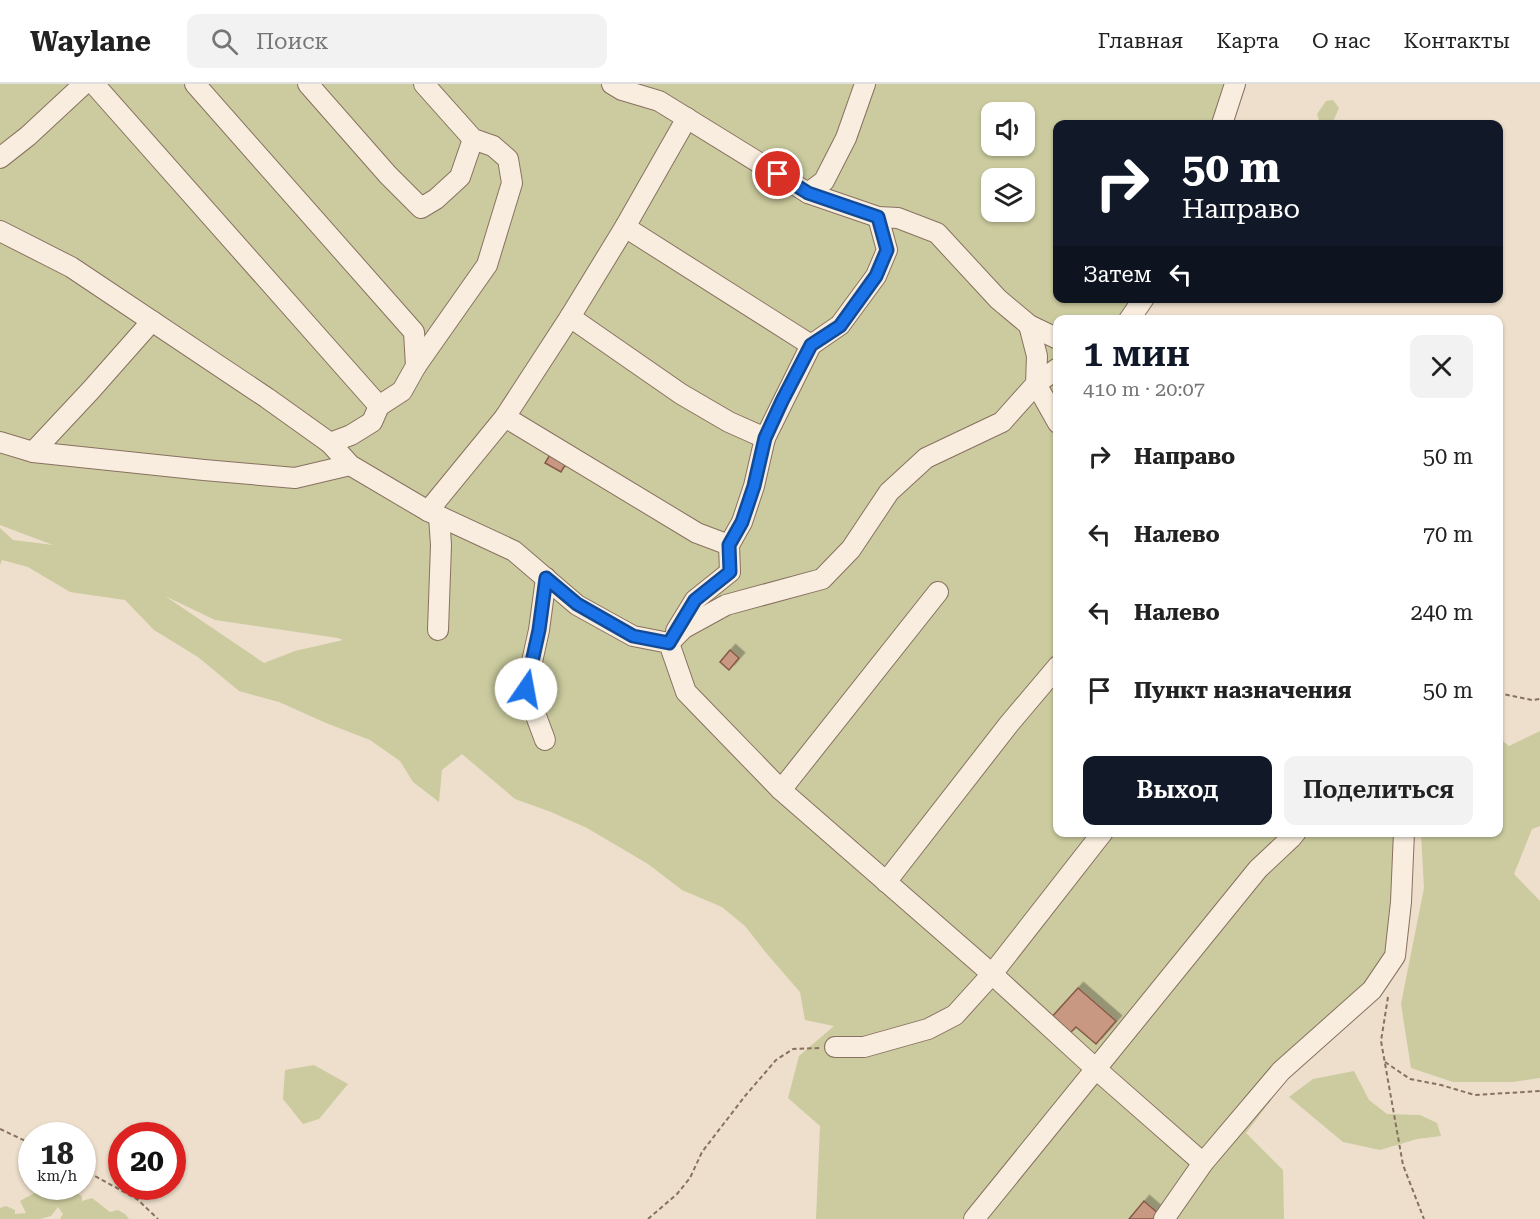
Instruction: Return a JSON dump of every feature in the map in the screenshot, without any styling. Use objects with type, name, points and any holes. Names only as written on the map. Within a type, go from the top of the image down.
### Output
[{"type":"lane","points":[[0,158],[28,136],[84,84]]},
{"type":"lane","points":[[94,84],[379,406]]},
{"type":"lane","points":[[195,84],[414,332],[416,366]]},
{"type":"lane","points":[[308,84],[388,175],[421,208],[436,199],[460,177],[473,139]]},
{"type":"lane","points":[[330,443],[351,435],[372,422],[379,406],[402,391],[416,366],[487,265],[512,183],[508,159],[493,146],[473,139],[424,84]]},
{"type":"lane","points":[[612,84],[622,90],[659,101],[808,193],[878,217],[898,218],[937,233],[998,299],[1029,325],[1053,337]]},
{"type":"lane","points":[[808,193],[824,181],[846,138],[865,84]]},
{"type":"lane","points":[[1223,120],[1235,84]]},
{"type":"lane","points":[[438,630],[441,545],[434,513],[505,417],[570,317],[687,118]]},
{"type":"lane","points":[[669,643],[695,600],[730,572],[729,545],[742,522],[754,486],[765,438],[811,345],[840,326],[876,276],[887,250],[878,217]]},
{"type":"lane","points":[[625,227],[811,345]]},
{"type":"lane","points":[[0,231],[71,267],[152,321],[330,443],[350,465],[434,513],[514,551],[577,604],[633,636],[669,643]]},
{"type":"lane","points":[[570,317],[681,394],[729,422],[765,438]]},
{"type":"lane","points":[[33,452],[152,321]]},
{"type":"lane","points":[[1029,325],[1037,356],[1036,384],[1053,414]]},
{"type":"lane","points":[[669,643],[684,628],[726,605],[822,579],[851,549],[889,492],[926,458],[1002,422],[1036,384],[1053,372]]},
{"type":"lane","points":[[505,417],[697,533],[729,545]]},
{"type":"lane","points":[[0,442],[33,452],[204,471],[295,478],[350,465]]},
{"type":"lane","points":[[545,740],[526,689],[539,630],[546,578]]},
{"type":"lane","points":[[781,790],[938,592]]},
{"type":"lane","points":[[669,643],[686,692],[781,790],[1203,1162]]},
{"type":"lane","points":[[886,882],[1009,724],[1053,672]]},
{"type":"lane","points":[[835,1047],[864,1047],[928,1029],[955,1015],[992,974],[1098,837]]},
{"type":"lane","points":[[974,1219],[1258,869],[1293,837]]},
{"type":"lane","points":[[1164,1219],[1203,1162],[1281,1071],[1372,990],[1395,956],[1401,902],[1404,837]]},
{"type":"path","points":[[1503,694],[1532,700],[1540,699]]},
{"type":"path","points":[[1389,991],[1381,1041],[1403,1165],[1424,1219]]},
{"type":"path","points":[[648,1219],[677,1194],[690,1178],[702,1152],[776,1060],[793,1049],[835,1047]]},
{"type":"path","points":[[1385,1062],[1410,1079],[1475,1095],[1540,1091]]},
{"type":"path","points":[[0,1129],[18,1137]]},
{"type":"path","points":[[96,1177],[137,1199],[158,1219]]},
{"type":"green space","points":[[0,84],[1241,84],[1229,120],[1053,120],[1053,303],[1153,303],[1144,315],[1053,315],[1053,837],[1408,837],[1402,959],[1296,1067],[1246,1133],[1283,1170],[1284,1219],[816,1219],[820,1126],[788,1098],[799,1056],[834,1026],[805,1020],[800,992],[745,926],[722,907],[682,890],[648,864],[587,828],[515,799],[462,754],[442,770],[439,802],[413,782],[400,761],[370,740],[279,702],[239,691],[198,657],[154,630],[125,600],[70,592],[28,567],[2,560],[0,565],[0,528],[13,540],[53,545],[0,525]],"holes":[[[165,596],[215,620],[338,638],[343,640],[295,651],[264,663]]]},
{"type":"green space","points":[[1333,100],[1339,108],[1334,120],[1319,120],[1317,114],[1326,101]]},
{"type":"green space","points":[[1540,731],[1540,826],[1532,829],[1514,874],[1540,901],[1540,1078],[1513,1082],[1453,1082],[1411,1068],[1401,1004],[1424,888],[1421,837],[1503,837],[1503,741],[1509,746]]},
{"type":"green space","points":[[314,1065],[348,1084],[319,1119],[303,1124],[283,1099],[285,1070]]},
{"type":"green space","points":[[1354,1071],[1369,1100],[1387,1114],[1420,1115],[1437,1123],[1441,1136],[1417,1139],[1380,1150],[1343,1142],[1289,1097],[1313,1079]]},
{"type":"green space","points":[[95,1200],[110,1212],[118,1210],[129,1219],[60,1219],[63,1214],[58,1207],[51,1216],[40,1219],[0,1219],[0,1208],[6,1206],[15,1210],[15,1214],[26,1213],[20,1201]]},
{"type":"building","points":[[551,453],[567,462],[561,472],[545,463]]},
{"type":"building","points":[[730,650],[739,658],[729,670],[720,662]]},
{"type":"building","points":[[1078,988],[1116,1021],[1096,1044],[1076,1027],[1068,1035],[1050,1019]]},
{"type":"building","points":[[1144,1201],[1160,1215],[1156,1219],[1129,1219]]},
{"type":"route","points":[[526,689],[539,630],[546,578],[577,604],[633,636],[669,643],[695,600],[730,572],[729,545],[742,522],[754,486],[765,438],[782,401],[811,345],[840,326],[876,276],[887,250],[878,217],[808,193],[778,174]]}]
